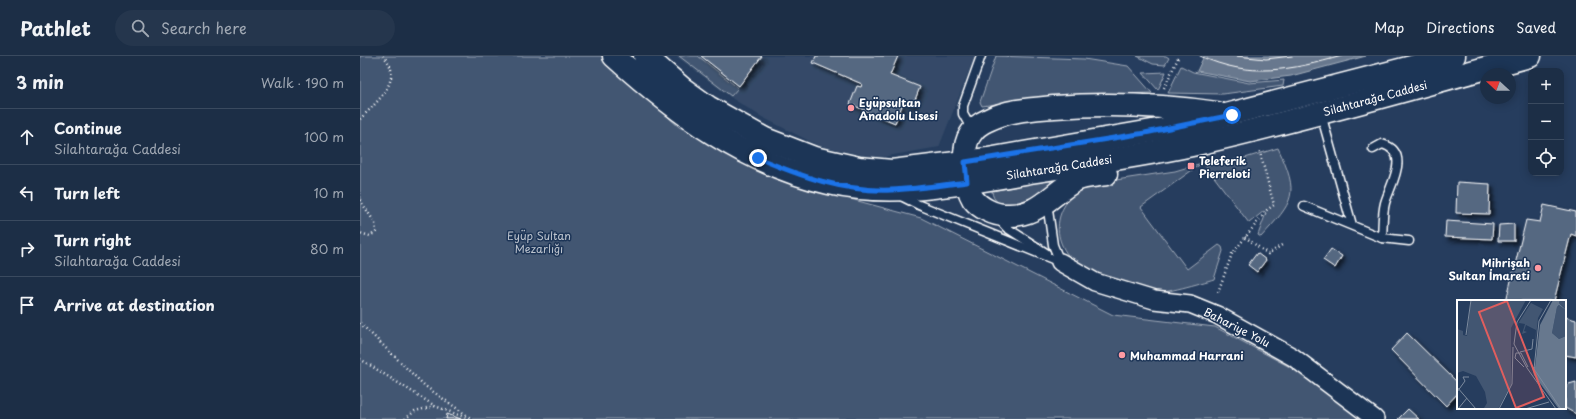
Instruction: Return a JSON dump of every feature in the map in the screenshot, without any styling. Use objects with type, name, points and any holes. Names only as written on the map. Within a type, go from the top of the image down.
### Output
[{"type":"main road","name":"Silahtarağa Caddesi","points":[[614,56],[683,115],[732,146],[808,178],[853,188],[890,190],[966,172],[1232,115],[1454,56]]},
{"type":"main road","name":"Silahtarağa Caddesi","points":[[645,56],[683,89],[708,107],[765,139],[814,158],[859,168],[892,171],[966,172],[1162,150],[1204,142],[1320,113],[1530,56]]},
{"type":"main road","points":[[1162,150],[1132,168],[1077,180],[1036,210],[1020,214],[1005,215],[994,213],[977,204],[973,198],[966,172],[965,146],[968,136],[972,130],[990,119],[1021,110],[1086,105],[1160,107],[1232,115]]},
{"type":"street","name":"Bahariye Yolu","points":[[1060,262],[1095,282],[1154,300],[1190,304],[1217,315],[1293,357],[1375,419]]},
{"type":"lane","points":[[972,130],[962,114],[963,106],[981,56]]},
{"type":"lane","points":[[1320,113],[1352,225]]},
{"type":"lane","points":[[1373,149],[1382,144],[1389,146],[1396,155],[1397,175],[1384,205],[1382,238]]},
{"type":"lane","points":[[890,190],[919,205],[1060,262]]},
{"type":"lane","points":[[1047,202],[1053,245],[1060,262]]},
{"type":"lane","points":[[1304,206],[1382,238],[1409,241]]},
{"type":"lane","points":[[994,213],[1007,228],[1060,262]]},
{"type":"path","points":[[360,120],[390,85],[392,75],[391,63],[383,56]]},
{"type":"path","points":[[1160,107],[1161,96],[1179,56]]},
{"type":"path","points":[[1218,292],[1232,254],[1267,210],[1274,205],[1259,149]]},
{"type":"path","points":[[360,200],[375,223],[376,232],[370,236],[360,233]]},
{"type":"path","points":[[1245,237],[1268,254],[1282,245]]},
{"type":"path","points":[[360,323],[425,386],[472,419]]},
{"type":"path","points":[[360,359],[435,406],[469,419]]},
{"type":"path","points":[[405,419],[415,411],[435,406]]},
{"type":"shaded area","name":"Eyüpsultan Anadolu Lisesi","points":[[676,56],[975,56],[939,147],[876,158],[819,146],[762,117],[733,99]]},
{"type":"shaded area","points":[[1204,56],[1366,56],[1291,76],[1250,81],[1197,71]]},
{"type":"green space","name":"Eyüp Sultan Mezarlığı","points":[[360,56],[601,56],[679,127],[746,160],[817,190],[921,218],[1113,315],[1215,327],[1301,373],[1363,419],[360,419]]},
{"type":"green space","points":[[679,56],[698,56],[738,88],[731,96]]},
{"type":"green space","points":[[996,56],[1084,59],[1128,66],[1152,93],[1050,96],[982,106],[980,102]]},
{"type":"green space","points":[[1137,56],[1166,56],[1169,58],[1165,65],[1153,64]]},
{"type":"green space","points":[[1181,66],[1193,72],[1249,83],[1284,80],[1283,86],[1223,94],[1168,93]]},
{"type":"green space","points":[[1166,72],[1158,90],[1143,73]]},
{"type":"green space","points":[[1278,148],[1289,177],[1291,187],[1290,197],[1281,215],[1261,237],[1258,235],[1266,213],[1264,211],[1249,223],[1205,165],[1245,158]]},
{"type":"green space","points":[[1202,163],[1141,207],[1187,269],[1219,245],[1222,247],[1223,251],[1214,279],[1173,290],[1157,293],[1145,292],[1125,286],[1084,269],[1068,255],[1061,244],[1059,221],[1062,210],[1069,199],[1078,191],[1090,184],[1175,171]]},
{"type":"green space","points":[[1050,180],[1051,184],[1039,195],[1017,204],[1010,205],[998,202],[994,198],[992,191]]},
{"type":"building","points":[[701,56],[762,56],[739,86]]},
{"type":"building","points":[[816,56],[898,56],[890,75],[920,87],[913,105],[899,99],[897,104],[902,106],[895,123],[850,104],[857,86],[861,87],[862,84],[813,63]]},
{"type":"building","points":[[1457,182],[1490,184],[1489,214],[1456,213]]},
{"type":"building","name":"Mihrişah Sultan İmareti","points":[[1544,205],[1576,212],[1576,236],[1571,234],[1554,300],[1506,300],[1526,220],[1540,222]]},
{"type":"building","points":[[1446,221],[1493,224],[1492,239],[1445,237]]},
{"type":"building","points":[[1514,224],[1514,241],[1498,241],[1499,225]]},
{"type":"building","points":[[1331,249],[1342,256],[1335,268],[1323,260]]},
{"type":"building","points":[[1257,253],[1266,260],[1257,272],[1248,265]]},
{"type":"building","points":[[1566,317],[1576,320],[1576,357],[1566,355]]},
{"type":"building","points":[[1407,333],[1457,382],[1457,394],[1446,406],[1391,350]]},
{"type":"building","points":[[1576,382],[1576,414],[1566,409],[1566,388],[1569,384]]},
{"type":"building","points":[[1408,409],[1419,419],[1398,419]]},
{"type":"building","points":[[447,414],[461,419],[446,419]]},
{"type":"tram line","points":[[1200,56],[1236,68],[1253,70],[1288,68],[1342,56]]},
{"type":"tram line","points":[[1236,56],[1266,59],[1292,56]]},
{"type":"place","name":"Eyüpsultan Anadolu Lisesi","points":[[851,108]]},
{"type":"place","name":"Teleferik Pierreloti","points":[[1191,166]]},
{"type":"place","name":"Mihrişah Sultan İmareti","points":[[1538,268]]},
{"type":"place","name":"Muhammad Harrani","points":[[1122,355]]},
{"type":"route","points":[[758,158],[808,178],[853,188],[890,190],[931,187],[967,182],[965,162],[1145,133],[1232,115]]}]
